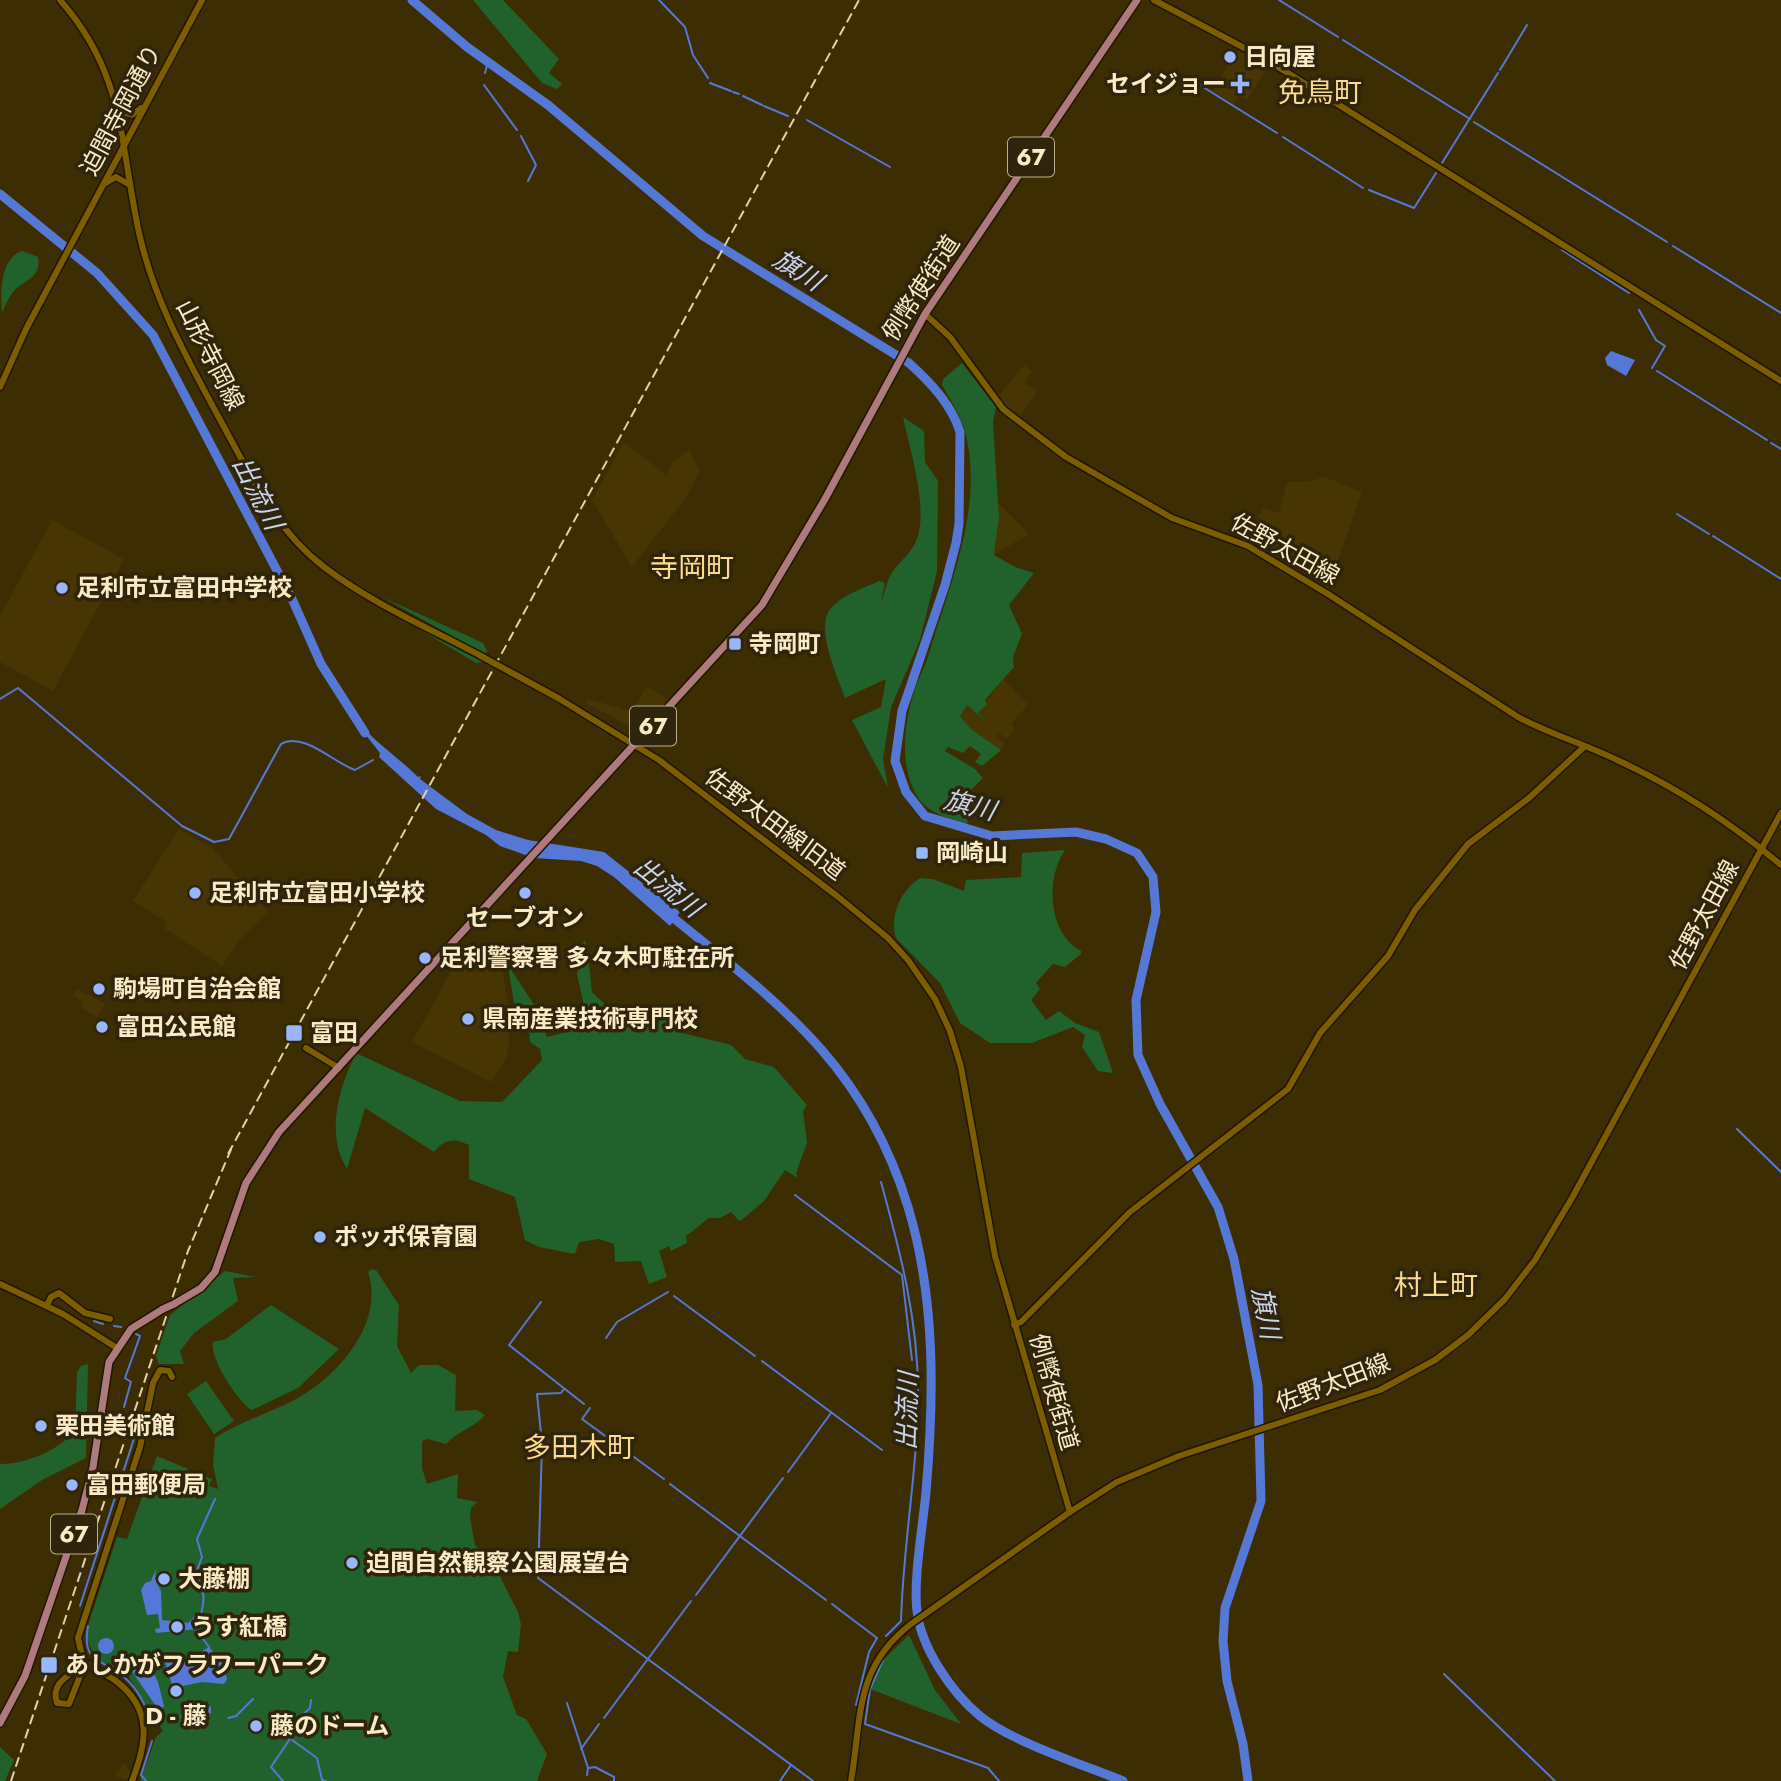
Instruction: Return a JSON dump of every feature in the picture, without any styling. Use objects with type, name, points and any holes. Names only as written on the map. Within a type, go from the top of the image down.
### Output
[{"type":"main road","name":"例幣使街道","points":[[636,745],[758,610],[837,477],[888,378],[923,318],[1138,0]]},
{"type":"main road","name":"67","points":[[0,1723],[23,1682],[82,1510],[93,1467],[106,1371],[117,1348],[137,1324],[201,1288],[212,1276],[222,1258],[242,1193],[279,1132],[636,745]]},
{"type":"street","name":"山形寺岡線","points":[[60,0],[93,44],[117,106],[145,256],[172,329],[268,507],[293,538],[323,566],[356,588],[558,698],[636,745]]},
{"type":"street","name":"迫間寺岡通り","points":[[0,387],[62,259],[202,0]]},
{"type":"street","points":[[1154,0],[1267,60],[1781,381]]},
{"type":"street","points":[[117,106],[122,112],[132,114],[146,103]]},
{"type":"street","points":[[102,186],[116,177],[132,186]]},
{"type":"street","name":"佐野太田線","points":[[923,318],[950,337],[1003,409],[1066,457],[1172,518],[1248,546],[1394,636],[1487,700],[1549,734],[1584,747],[1688,795],[1762,849],[1572,1198],[1516,1285],[1468,1335],[1414,1372],[1380,1390],[1198,1450],[1130,1476],[1070,1512]]},
{"type":"street","name":"佐野太田線旧道","points":[[636,745],[838,896],[888,938]]},
{"type":"street","points":[[1014,1325],[1021,1322],[1114,1227],[1288,1089],[1320,1033],[1382,963],[1415,909],[1468,844],[1529,797],[1584,747]]},
{"type":"street","points":[[1781,813],[1762,849],[1781,865]]},
{"type":"street","name":"例幣使街道","points":[[888,938],[908,960],[935,999],[957,1051],[995,1256],[1070,1512]]},
{"type":"street","points":[[306,1048],[338,1068]]},
{"type":"street","points":[[0,1284],[47,1305],[117,1348]]},
{"type":"street","points":[[47,1305],[51,1297],[59,1293],[85,1313],[110,1319]]},
{"type":"street","points":[[132,1781],[145,1742],[142,1717],[125,1690],[87,1664],[78,1637],[140,1447],[157,1373],[166,1370],[173,1377]]},
{"type":"street","points":[[140,1447],[146,1438]]},
{"type":"street","points":[[850,1781],[861,1701],[868,1677],[887,1645],[911,1624],[1070,1512]]},
{"type":"street","points":[[87,1664],[69,1704],[57,1703],[55,1698],[61,1680],[87,1664]]},
{"type":"shaded area","points":[[1238,50],[1268,67],[1247,100],[1239,95],[1234,104],[1212,91]]},
{"type":"shaded area","points":[[1024,365],[1032,371],[1025,383],[1038,391],[1019,418],[998,396]]},
{"type":"shaded area","points":[[624,442],[667,476],[672,463],[689,450],[700,471],[687,496],[632,567],[592,500]]},
{"type":"shaded area","points":[[1325,477],[1362,492],[1328,589],[1270,553],[1279,534],[1255,525],[1262,508],[1279,513],[1287,482],[1306,482]]},
{"type":"shaded area","points":[[998,503],[1029,534],[994,555],[998,529]]},
{"type":"shaded area","name":"足利市立富田中学校","points":[[52,520],[124,559],[53,691],[0,662],[0,616]]},
{"type":"shaded area","points":[[1003,679],[1028,705],[1011,723],[1015,728],[1007,739],[999,733],[996,736],[1005,743],[1001,750],[971,729],[960,716],[967,705],[985,721],[978,713]]},
{"type":"shaded area","points":[[646,686],[669,700],[640,731],[585,703],[589,699],[633,712]]},
{"type":"shaded area","name":"足利市立富田小学校","points":[[179,829],[213,849],[268,912],[241,938],[222,966],[164,928],[167,922],[133,901]]},
{"type":"shaded area","name":"県南産業技術専門校","points":[[508,947],[501,961],[511,1025],[507,1057],[491,1082],[412,1042],[459,957]]},
{"type":"shaded area","points":[[77,989],[106,1004],[97,1017],[81,1007],[83,1002],[72,995]]},
{"type":"shaded area","points":[[124,1763],[131,1773],[129,1781],[114,1776]]},
{"type":"green space","points":[[473,0],[503,0],[559,59],[549,73],[562,84],[557,89],[542,83]]},
{"type":"green space","points":[[22,251],[38,257],[39,264],[35,274],[13,292],[2,313],[5,269],[9,261]]},
{"type":"green space","points":[[962,363],[996,407],[993,422],[999,518],[994,555],[1015,567],[1034,573],[1009,605],[1022,634],[1013,657],[1014,667],[985,700],[987,704],[978,713],[990,725],[967,705],[960,716],[971,729],[1001,750],[982,766],[975,762],[981,754],[970,746],[963,753],[948,747],[945,751],[975,769],[983,778],[971,790],[967,800],[970,804],[967,825],[939,814],[921,802],[911,784],[905,744],[911,704],[954,573],[968,515],[970,457],[964,428],[942,385],[943,379]]},
{"type":"green space","points":[[903,417],[924,431],[925,462],[938,481],[937,571],[920,640],[891,707],[883,759],[888,788],[852,720],[881,707],[886,679],[845,698],[829,653],[825,628],[826,617],[836,603],[879,581],[885,583],[881,602],[891,574],[916,542],[920,523],[919,493]]},
{"type":"green space","points":[[382,597],[483,643],[487,651],[482,662],[476,663],[382,607],[376,602],[479,660],[483,653]]},
{"type":"green space","points":[[1065,850],[1054,875],[1053,905],[1062,932],[1081,954],[1065,967],[1053,964],[1036,983],[1040,989],[1031,1000],[1046,1020],[1059,1011],[1075,1023],[1099,1032],[1113,1073],[1098,1071],[1082,1047],[1085,1035],[1073,1027],[1032,1043],[990,1043],[960,1023],[940,983],[896,938],[894,930],[902,896],[920,878],[933,879],[964,891],[966,880],[1021,877],[1022,853]]},
{"type":"green space","points":[[584,940],[592,992],[610,1009],[661,1014],[673,1021],[678,1032],[731,1045],[745,1059],[774,1067],[807,1105],[803,1111],[807,1143],[796,1173],[798,1178],[785,1170],[764,1201],[743,1219],[739,1221],[731,1212],[720,1218],[709,1218],[686,1236],[687,1243],[671,1251],[669,1246],[659,1251],[667,1277],[649,1284],[641,1261],[615,1262],[614,1244],[599,1239],[579,1242],[575,1254],[539,1247],[525,1240],[515,1197],[469,1179],[469,1145],[450,1141],[434,1152],[365,1108],[347,1169],[337,1141],[340,1096],[356,1053],[460,1101],[502,1102],[542,1060],[540,1049],[530,1042],[529,1025],[514,1003],[508,965],[537,1009],[547,1037],[574,1030],[574,1025],[588,1023],[577,974]]},
{"type":"green space","points":[[371,1269],[376,1270],[399,1305],[397,1346],[411,1373],[419,1365],[438,1365],[456,1375],[455,1411],[477,1410],[485,1415],[446,1444],[428,1439],[422,1441],[422,1468],[427,1484],[458,1474],[457,1498],[477,1502],[471,1508],[470,1517],[475,1545],[493,1563],[518,1612],[521,1624],[518,1652],[508,1651],[503,1677],[517,1715],[526,1719],[547,1754],[537,1781],[140,1781],[156,1737],[163,1731],[128,1676],[95,1658],[87,1639],[89,1622],[117,1537],[127,1539],[157,1456],[188,1469],[186,1476],[193,1478],[195,1473],[212,1479],[209,1486],[218,1489],[213,1465],[215,1438],[298,1398],[329,1376],[355,1345],[364,1328],[370,1310],[372,1291],[368,1272]]},
{"type":"green space","points":[[225,1271],[256,1277],[233,1278],[238,1301],[194,1333],[180,1351],[184,1364],[159,1364],[156,1356],[170,1315]]},
{"type":"green space","points":[[271,1305],[339,1349],[298,1388],[252,1410],[239,1399],[226,1379],[215,1358],[213,1342],[226,1339]]},
{"type":"green space","points":[[88,1364],[86,1458],[42,1480],[0,1509],[0,1464],[21,1462],[41,1455],[59,1445],[75,1431],[77,1372],[81,1366]]},
{"type":"green space","points":[[206,1381],[234,1421],[214,1434],[187,1394]]},
{"type":"green space","points":[[909,1635],[935,1690],[961,1724],[870,1689],[883,1660]]},
{"type":"green space","points":[[0,1747],[14,1760],[5,1781],[0,1781]]},
{"type":"water","points":[[1611,351],[1635,360],[1626,376],[1607,365],[1605,358]]},
{"type":"water","points":[[358,725],[418,777],[421,776],[420,779],[467,814],[496,830],[528,840],[604,852],[680,912],[670,926],[614,877],[597,866],[581,861],[534,858],[500,846],[486,835],[436,809],[379,757],[380,753]]},
{"type":"water","points":[[156,1569],[155,1579],[161,1591],[162,1620],[188,1623],[199,1612],[194,1623],[197,1629],[156,1633],[155,1629],[160,1628],[158,1614],[147,1615],[141,1590],[145,1583],[151,1581]]},
{"type":"water","points":[[103,1638],[109,1638],[114,1646],[112,1652],[103,1654],[98,1649],[98,1643]]},
{"type":"water","points":[[209,1647],[224,1665],[227,1679],[224,1684],[202,1682],[173,1688],[162,1653],[183,1663]]},
{"type":"water","points":[[145,1655],[158,1682],[164,1706],[160,1712],[133,1673],[134,1659]]},
{"type":"water","points":[[203,1703],[211,1707],[211,1713],[183,1723],[180,1716],[183,1713]]},
{"type":"waterway","name":"旗川","points":[[412,0],[467,47],[548,105],[703,236],[909,363],[925,378],[952,412],[960,432],[959,524],[956,543],[945,585],[902,711],[895,761],[906,792],[925,816],[992,836],[1076,832],[1106,839],[1137,853],[1153,877],[1156,912],[1136,1000],[1138,1055],[1160,1104],[1218,1207],[1234,1259],[1258,1385],[1261,1501],[1225,1608],[1223,1641],[1227,1681],[1243,1744],[1248,1781]]},
{"type":"waterway","points":[[659,0],[685,27],[693,55],[708,78]]},
{"type":"waterway","points":[[1279,0],[1338,37]]},
{"type":"waterway","points":[[1500,70],[1527,25]]},
{"type":"waterway","points":[[1343,40],[1470,119]]},
{"type":"waterway","points":[[485,73],[488,62]]},
{"type":"waterway","points":[[1442,163],[1498,73]]},
{"type":"waterway","points":[[1195,82],[1277,133]]},
{"type":"waterway","points":[[710,83],[731,91]]},
{"type":"waterway","points":[[484,85],[517,130]]},
{"type":"waterway","points":[[733,92],[739,94]]},
{"type":"waterway","points":[[743,96],[762,105]]},
{"type":"waterway","points":[[764,106],[788,116]]},
{"type":"waterway","points":[[807,120],[890,167]]},
{"type":"waterway","points":[[1474,122],[1667,242]]},
{"type":"waterway","points":[[521,136],[536,165],[528,181]]},
{"type":"waterway","points":[[1283,137],[1363,188]]},
{"type":"waterway","points":[[1369,190],[1414,208],[1436,173]]},
{"type":"waterway","name":"出流川","points":[[0,194],[97,273],[153,335],[293,601],[321,664],[365,733]]},
{"type":"waterway","points":[[1673,246],[1781,313]]},
{"type":"waterway","points":[[1562,250],[1629,293]]},
{"type":"waterway","points":[[1639,310],[1656,340],[1665,346],[1652,368]]},
{"type":"waterway","points":[[1657,371],[1767,440]]},
{"type":"waterway","points":[[1771,443],[1781,449]]},
{"type":"waterway","points":[[1677,514],[1709,534]]},
{"type":"waterway","points":[[1713,536],[1781,579]]},
{"type":"waterway","points":[[0,699],[18,688],[182,826],[214,842],[229,839],[281,744],[290,741],[309,745],[355,770],[373,760]]},
{"type":"waterway","name":"出流川","points":[[666,912],[780,1007],[812,1039],[841,1074],[867,1113],[890,1157],[908,1207],[924,1277],[930,1349],[929,1457],[916,1598],[920,1625],[931,1654],[959,1695],[993,1725],[1028,1743],[1123,1781]]},
{"type":"waterway","points":[[1737,1129],[1781,1172]]},
{"type":"waterway","points":[[881,1182],[911,1312],[918,1392],[916,1449],[901,1621],[886,1636]]},
{"type":"waterway","points":[[795,1195],[902,1275],[912,1360]]},
{"type":"waterway","points":[[606,1338],[617,1322],[668,1292]]},
{"type":"waterway","points":[[674,1296],[755,1356]]},
{"type":"waterway","points":[[541,1302],[509,1345],[584,1404]]},
{"type":"waterway","points":[[94,1321],[103,1324]]},
{"type":"waterway","points":[[114,1326],[121,1327]]},
{"type":"waterway","points":[[124,1407],[131,1382],[125,1378],[140,1336],[136,1334]]},
{"type":"waterway","points":[[762,1361],[882,1450]]},
{"type":"waterway","points":[[564,1389],[561,1393],[537,1394],[542,1444],[538,1578],[813,1781]]},
{"type":"waterway","points":[[590,1408],[582,1419],[664,1479]]},
{"type":"waterway","points":[[788,1472],[831,1413]]},
{"type":"waterway","points":[[80,1606],[139,1423],[139,1415]]},
{"type":"waterway","points":[[696,1595],[783,1478]]},
{"type":"waterway","points":[[670,1484],[826,1600]]},
{"type":"waterway","points":[[196,1627],[203,1600],[202,1587],[195,1576],[202,1557],[197,1539],[215,1499]]},
{"type":"waterway","points":[[604,1718],[691,1601]]},
{"type":"waterway","points":[[832,1604],[877,1638],[869,1652],[856,1705]]},
{"type":"waterway","points":[[88,1626],[87,1639],[91,1654],[130,1683],[142,1700],[153,1725]]},
{"type":"waterway","points":[[195,1628],[209,1647]]},
{"type":"waterway","points":[[883,1660],[870,1689],[865,1724],[988,1768],[999,1781]]},
{"type":"waterway","points":[[1444,1674],[1555,1781]]},
{"type":"waterway","points":[[228,1718],[236,1716],[253,1699]]},
{"type":"waterway","points":[[283,1781],[271,1767],[296,1730],[294,1723],[310,1708],[311,1700]]},
{"type":"waterway","points":[[567,1703],[588,1768],[587,1775]]},
{"type":"waterway","points":[[581,1749],[599,1724]]},
{"type":"waterway","points":[[292,1740],[317,1758],[322,1780],[326,1781]]},
{"type":"waterway","points":[[146,1781],[141,1775],[152,1741]]},
{"type":"waterway","points":[[780,1781],[791,1765]]},
{"type":"waterway","points":[[589,1768],[595,1767],[614,1777],[614,1781]]},
{"type":"railway","points":[[228,1154],[859,0]]},
{"type":"railway","points":[[11,1781],[188,1251],[232,1147]]},
{"type":"place","name":"日向屋","points":[[1230,57]]},
{"type":"place","name":"セイジョー","points":[[1240,84]]},
{"type":"place","name":"足利市立富田中学校","points":[[62,588]]},
{"type":"place","name":"寺岡町","points":[[735,644]]},
{"type":"place","name":"岡崎山","points":[[922,853]]},
{"type":"place","name":"足利市立富田小学校","points":[[195,893]]},
{"type":"place","name":"セーブオン","points":[[525,893]]},
{"type":"place","name":"足利警察署 多々木町駐在所","points":[[425,958]]},
{"type":"place","name":"駒場町自治会館","points":[[99,989]]},
{"type":"place","name":"県南産業技術専門校","points":[[468,1019]]},
{"type":"place","name":"富田公民館","points":[[102,1027]]},
{"type":"place","name":"富田","points":[[294,1033]]},
{"type":"place","name":"ポッポ保育園","points":[[320,1237]]},
{"type":"place","name":"栗田美術館","points":[[41,1426]]},
{"type":"place","name":"富田郵便局","points":[[72,1485]]},
{"type":"place","name":"迫間自然観察公園展望台","points":[[352,1563]]},
{"type":"place","name":"大藤棚","points":[[164,1579]]},
{"type":"place","name":"うす紅橋","points":[[177,1627]]},
{"type":"place","name":"あしかがフラワーパーク","points":[[49,1665]]},
{"type":"place","name":"D - 藤","points":[[176,1691]]},
{"type":"place","name":"藤のドーム","points":[[256,1726]]},
{"type":"district","name":"免鳥町","points":[[1320,92]]},
{"type":"district","name":"寺岡町","points":[[692,567]]},
{"type":"district","name":"村上町","points":[[1436,1285]]},
{"type":"district","name":"多田木町","points":[[579,1447]]}]
